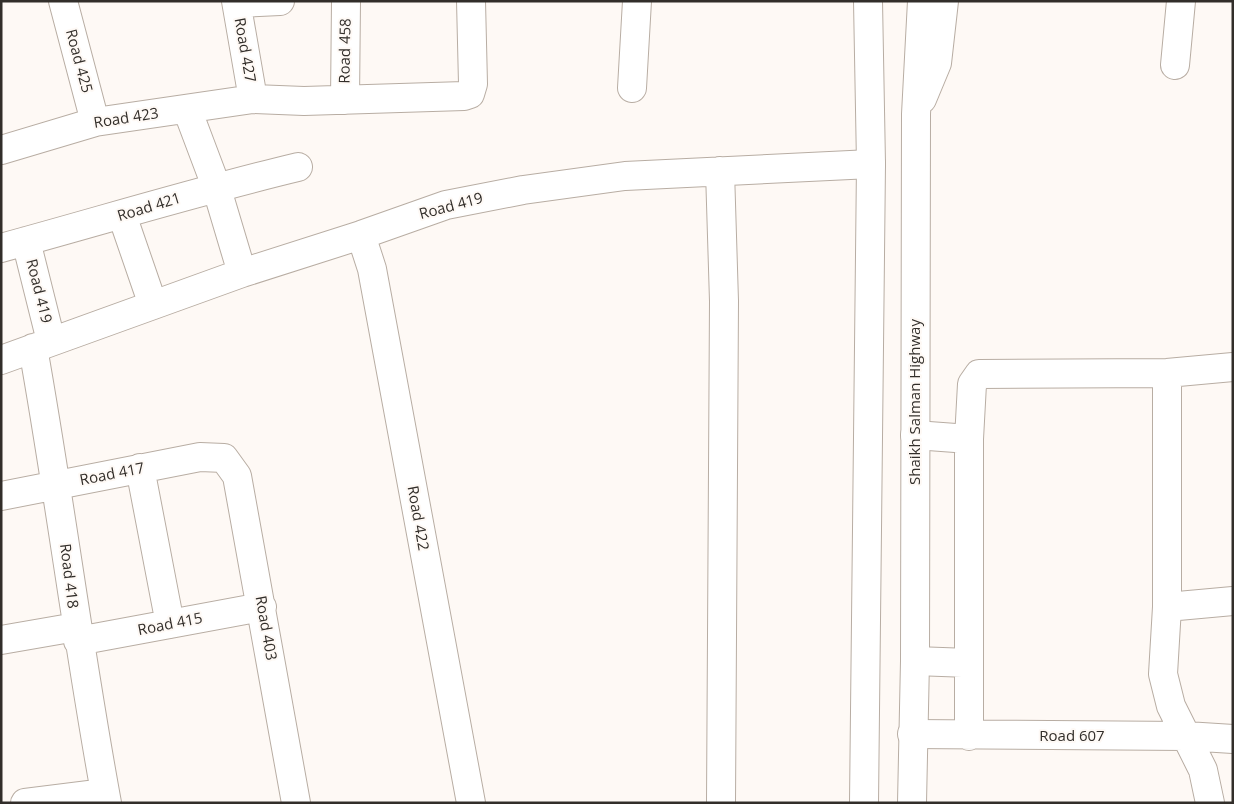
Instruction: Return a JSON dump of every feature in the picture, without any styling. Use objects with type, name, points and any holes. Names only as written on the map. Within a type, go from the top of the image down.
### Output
[{"type":"street","name":"Road 425","points":[[62,1],[95,122]]},
{"type":"street","points":[[237,2],[280,1]]},
{"type":"street","name":"Road 458","points":[[345,100],[346,1]]},
{"type":"street","name":"Road 423","points":[[1,150],[95,122],[254,99],[345,100],[464,96],[470,94],[473,84],[472,1]]},
{"type":"street","points":[[632,88],[637,1]]},
{"type":"street","points":[[864,803],[871,164],[868,1]]},
{"type":"street","name":"Shaikh Salman Highway","points":[[912,803],[915,661],[916,114],[922,1]]},
{"type":"street","points":[[916,114],[937,63],[944,1]]},
{"type":"street","points":[[1175,65],[1182,1]]},
{"type":"street","name":"Road 427","points":[[237,2],[254,99]]},
{"type":"street","points":[[187,109],[216,186],[242,273]]},
{"type":"street","name":"Road 419","points":[[1,360],[242,273],[361,235],[446,205],[523,190],[625,176],[871,164]]},
{"type":"street","name":"Road 421","points":[[14,244],[122,215],[216,186],[298,167]]},
{"type":"street","points":[[720,170],[724,301],[721,803]]},
{"type":"street","points":[[122,215],[153,304]]},
{"type":"street","name":"Road 422","points":[[361,235],[372,270],[471,803]]},
{"type":"street","name":"Road 419","points":[[14,244],[42,345]]},
{"type":"street","name":"Road 418","points":[[42,345],[77,634],[106,798]]},
{"type":"street","points":[[969,736],[969,439],[972,384],[979,374],[1167,374],[1233,367]]},
{"type":"street","points":[[1167,374],[1167,607],[1163,674],[1171,706],[1203,770],[1210,803]]},
{"type":"street","points":[[915,435],[969,439]]},
{"type":"street","name":"Road 417","points":[[1,496],[200,457],[224,458]]},
{"type":"street","name":"Road 403","points":[[224,458],[237,476],[296,803]]},
{"type":"street","points":[[140,468],[170,624]]},
{"type":"street","points":[[1167,607],[1233,601]]},
{"type":"street","name":"Road 415","points":[[1,640],[170,624],[262,607]]},
{"type":"street","points":[[915,661],[969,663]]},
{"type":"street","name":"Road 607","points":[[912,734],[969,736],[1186,736],[1233,739]]},
{"type":"street","points":[[26,803],[106,798]]}]
